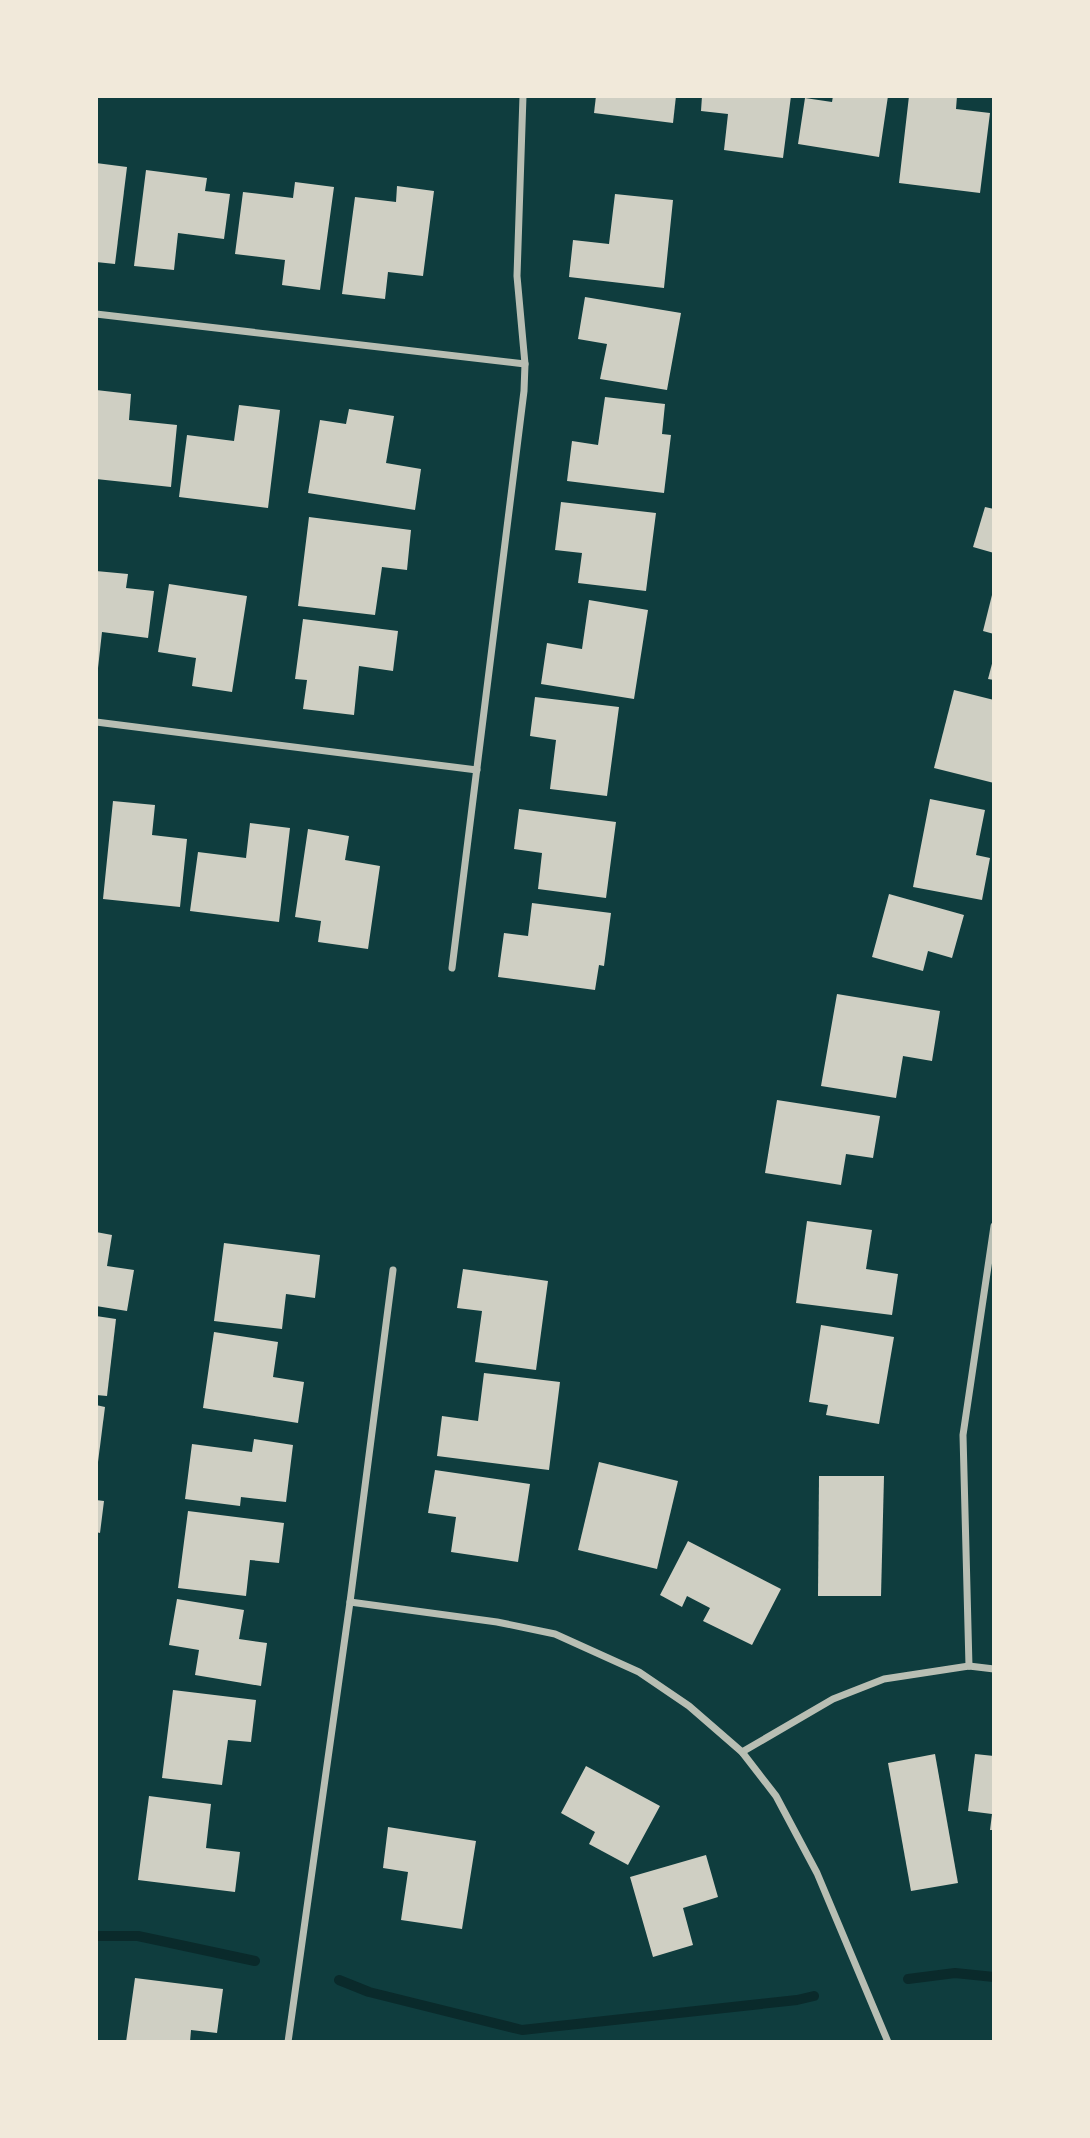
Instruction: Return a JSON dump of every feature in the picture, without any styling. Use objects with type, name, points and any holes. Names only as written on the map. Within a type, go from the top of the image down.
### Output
[{"type":"street","points":[[452,968],[524,391],[525,365],[517,276],[523,96]]},
{"type":"street","points":[[96,314],[525,365]]},
{"type":"street","points":[[96,722],[477,770]]},
{"type":"street","points":[[969,1666],[963,1435],[994,1226]]},
{"type":"street","points":[[288,2042],[350,1602],[393,1270]]},
{"type":"street","points":[[350,1602],[497,1622],[555,1634],[639,1672],[689,1706],[743,1752],[776,1796],[817,1873],[888,2042]]},
{"type":"street","points":[[743,1752],[833,1699],[884,1679],[969,1666],[994,1669]]},
{"type":"building","points":[[596,96],[676,96],[673,123],[594,113]]},
{"type":"building","points":[[702,96],[791,96],[783,158],[724,150],[728,114],[701,111]]},
{"type":"building","points":[[833,96],[888,96],[879,157],[798,144],[805,98],[832,102]]},
{"type":"building","points":[[909,96],[957,96],[956,109],[990,113],[980,193],[899,183]]},
{"type":"building","points":[[96,163],[127,167],[115,264],[96,262]]},
{"type":"building","points":[[146,170],[207,178],[205,191],[230,194],[224,239],[178,233],[174,270],[134,266]]},
{"type":"building","points":[[295,182],[334,187],[320,290],[282,285],[285,260],[235,254],[243,192],[293,198]]},
{"type":"building","points":[[397,186],[434,191],[423,276],[388,272],[385,299],[342,294],[355,197],[396,202]]},
{"type":"building","points":[[615,194],[673,200],[664,288],[569,277],[573,240],[609,244]]},
{"type":"building","points":[[585,297],[681,313],[667,390],[600,379],[607,344],[578,339]]},
{"type":"building","points":[[96,390],[131,394],[129,420],[177,425],[171,487],[96,479]]},
{"type":"building","points":[[605,397],[665,404],[662,434],[671,435],[664,493],[567,481],[572,441],[598,445]]},
{"type":"building","points":[[239,405],[280,410],[268,508],[179,497],[187,435],[234,441]]},
{"type":"building","points":[[349,409],[394,416],[386,463],[421,469],[415,510],[308,493],[320,420],[346,424]]},
{"type":"building","points":[[561,502],[656,513],[646,591],[578,583],[582,553],[555,550]]},
{"type":"building","points":[[985,507],[994,509],[994,553],[973,547]]},
{"type":"building","points":[[309,517],[411,530],[407,570],[382,567],[375,615],[298,606]]},
{"type":"building","points":[[96,571],[128,574],[126,588],[154,591],[148,638],[102,632],[98,668]]},
{"type":"building","points":[[169,584],[247,596],[232,692],[192,686],[196,658],[158,652]]},
{"type":"building","points":[[994,592],[994,634],[983,631]]},
{"type":"building","points":[[589,600],[648,610],[634,699],[541,684],[547,643],[582,649]]},
{"type":"building","points":[[303,619],[398,631],[393,671],[359,666],[354,715],[303,709],[307,680],[295,679]]},
{"type":"building","points":[[994,660],[994,680],[988,679]]},
{"type":"building","points":[[954,690],[994,700],[994,783],[934,768]]},
{"type":"building","points":[[535,697],[619,707],[607,796],[550,789],[556,740],[530,736]]},
{"type":"building","points":[[930,799],[985,810],[976,855],[990,858],[982,900],[913,887]]},
{"type":"building","points":[[113,801],[155,805],[152,835],[187,839],[180,907],[103,899]]},
{"type":"building","points":[[519,809],[616,822],[606,898],[538,889],[542,853],[514,849]]},
{"type":"building","points":[[250,823],[290,828],[279,922],[190,911],[198,852],[246,858]]},
{"type":"building","points":[[308,829],[349,836],[345,860],[380,866],[368,949],[318,942],[321,921],[295,917]]},
{"type":"building","points":[[889,894],[964,915],[952,958],[928,951],[923,971],[872,957]]},
{"type":"building","points":[[532,903],[611,913],[604,966],[599,965],[595,990],[498,977],[504,933],[528,936]]},
{"type":"building","points":[[837,994],[940,1011],[932,1061],[903,1056],[896,1098],[821,1086]]},
{"type":"building","points":[[777,1100],[880,1116],[873,1158],[846,1154],[841,1185],[765,1173]]},
{"type":"building","points":[[807,1221],[872,1230],[866,1269],[898,1274],[892,1315],[796,1303]]},
{"type":"building","points":[[96,1232],[112,1235],[107,1266],[134,1270],[127,1311],[96,1306]]},
{"type":"building","points":[[224,1243],[320,1255],[315,1298],[286,1294],[282,1329],[214,1321]]},
{"type":"building","points":[[463,1269],[548,1281],[536,1370],[475,1362],[482,1311],[457,1308]]},
{"type":"building","points":[[96,1316],[116,1319],[107,1396],[96,1395]]},
{"type":"building","points":[[821,1325],[894,1337],[879,1424],[826,1415],[828,1405],[809,1402]]},
{"type":"building","points":[[214,1332],[278,1342],[273,1377],[304,1382],[298,1423],[203,1408]]},
{"type":"building","points":[[484,1373],[560,1382],[549,1470],[437,1456],[442,1416],[478,1421]]},
{"type":"building","points":[[96,1405],[105,1407],[98,1462],[96,1462]]},
{"type":"building","points":[[254,1439],[293,1445],[286,1502],[241,1497],[240,1506],[185,1499],[192,1444],[252,1452]]},
{"type":"building","points":[[599,1462],[678,1481],[657,1569],[578,1550]]},
{"type":"building","points":[[435,1470],[530,1484],[518,1562],[451,1552],[456,1517],[428,1513]]},
{"type":"building","points":[[819,1476],[884,1476],[881,1596],[818,1596]]},
{"type":"building","points":[[96,1500],[104,1501],[100,1533],[96,1532]]},
{"type":"building","points":[[188,1511],[284,1523],[279,1563],[250,1560],[246,1596],[178,1588]]},
{"type":"building","points":[[688,1541],[781,1589],[752,1645],[703,1621],[710,1608],[687,1596],[682,1607],[660,1595]]},
{"type":"building","points":[[177,1599],[244,1610],[239,1639],[267,1643],[261,1686],[195,1675],[199,1650],[169,1645]]},
{"type":"building","points":[[173,1690],[256,1700],[251,1742],[228,1740],[222,1785],[162,1778]]},
{"type":"building","points":[[935,1754],[958,1883],[911,1891],[888,1763]]},
{"type":"building","points":[[975,1754],[994,1756],[994,1830],[990,1830],[992,1814],[968,1811]]},
{"type":"building","points":[[586,1766],[660,1806],[628,1865],[589,1844],[595,1832],[561,1813]]},
{"type":"building","points":[[149,1796],[211,1804],[206,1848],[240,1852],[235,1892],[138,1880]]},
{"type":"building","points":[[388,1827],[476,1841],[462,1929],[401,1920],[408,1872],[383,1868]]},
{"type":"building","points":[[706,1855],[718,1897],[683,1908],[693,1945],[653,1957],[630,1877]]},
{"type":"building","points":[[135,1978],[223,1989],[217,2033],[191,2030],[190,2042],[126,2042]]},
{"type":"waterway","points":[[96,1936],[138,1936],[255,1961]]},
{"type":"waterway","points":[[908,1979],[955,1973],[994,1977]]},
{"type":"waterway","points":[[339,1980],[369,1992],[522,2030],[814,1996]]}]
